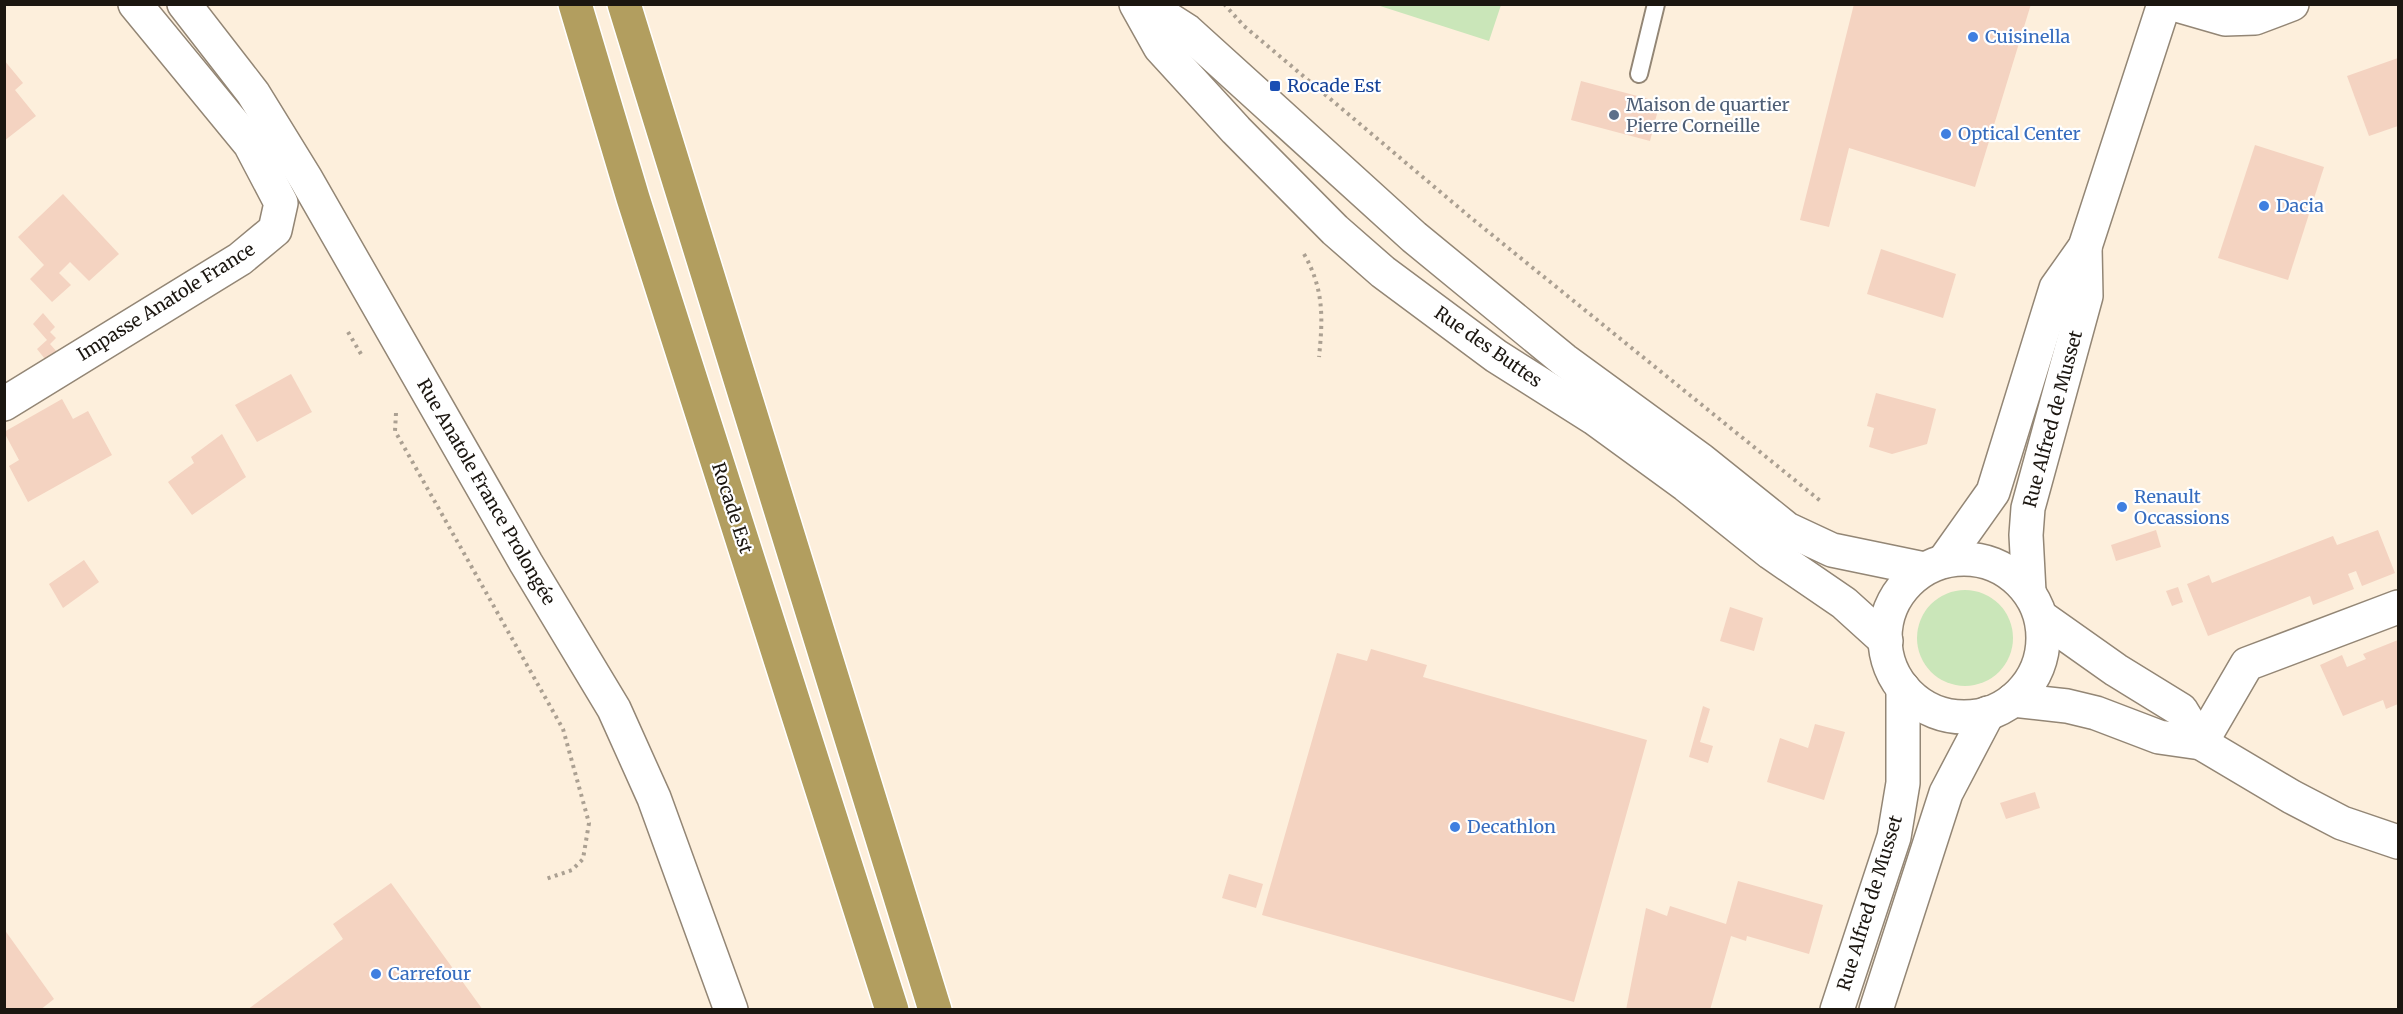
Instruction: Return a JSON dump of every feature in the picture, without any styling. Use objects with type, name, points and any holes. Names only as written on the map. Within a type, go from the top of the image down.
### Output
[{"type":"highway","name":"Rocade Est","points":[[575,4],[633,198],[892,1010]]},
{"type":"highway","points":[[624,4],[931,996]]},
{"type":"street","name":"Impasse Anatole France","points":[[4,404],[240,259],[275,230],[281,203],[250,144],[135,4]]},
{"type":"street","name":"Rue Anatole France Prolongée","points":[[184,4],[253,93],[300,170],[526,563],[614,708],[654,798],[731,1010]]},
{"type":"street","name":"Rue des Buttes","points":[[1136,4],[1160,47],[1236,130],[1335,230],[1383,272],[1496,356],[1594,418],[1686,485],[1771,553],[1844,603],[1886,641]]},
{"type":"street","name":"Rue des Buttes","points":[[1145,4],[1187,31],[1406,230],[1546,345],[1701,460],[1787,529],[1832,550],[1934,565]]},
{"type":"street","name":"Rue Alfred de Musset","points":[[1934,565],[1993,492],[2055,288],[2085,247],[2164,4]]},
{"type":"street","points":[[2173,4],[2224,20],[2255,18],[2292,4]]},
{"type":"street","name":"Rue Alfred de Musset","points":[[2035,605],[2026,536],[2028,508],[2086,296],[2085,247]]},
{"type":"street","points":[[2201,743],[2181,710],[2116,670],[2035,605],[2016,578],[2000,567],[1972,560],[1934,565],[1902,588],[1891,607],[1886,628],[1886,649],[1892,670],[1904,688],[1933,710],[1970,717],[2000,707],[2067,706],[2096,713],[2159,737],[2201,743],[2292,797],[2342,823],[2398,842]]},
{"type":"street","points":[[2000,707],[2033,677],[2039,663],[2043,648],[2035,605]]},
{"type":"street","points":[[2201,743],[2247,664],[2398,607]]},
{"type":"street","name":"Rue Alfred de Musset","points":[[1837,1010],[1894,837],[1904,783],[1904,688]]},
{"type":"street","name":"Rue Alfred de Musset","points":[[1876,1010],[1946,794],[2000,707]]},
{"type":"lane","points":[[1639,74],[1656,4]]},
{"type":"path","points":[[1224,4],[1244,26],[1470,217],[1827,506]]},
{"type":"path","points":[[342,322],[359,352],[366,358]]},
{"type":"path","points":[[396,409],[395,431],[563,729],[589,823],[583,859],[572,870],[546,879]]},
{"type":"green space","points":[[1501,4],[1489,41],[1377,5]]},
{"type":"green space","points":[[1965,590],[1983,593],[1999,604],[2010,620],[2013,638],[2010,656],[1999,672],[1983,683],[1965,686],[1947,683],[1931,672],[1920,656],[1917,638],[1920,620],[1931,604],[1947,593]]},
{"type":"building","points":[[1854,4],[2031,4],[1975,187],[1849,148],[1829,227],[1800,220]]},
{"type":"building","points":[[2398,58],[2398,126],[2369,136],[2347,76]]},
{"type":"building","points":[[4,60],[23,83],[15,90],[36,116],[4,141]]},
{"type":"building","name":"Maison de quartier Pierre Corneille","points":[[1581,81],[1660,102],[1650,141],[1571,120]]},
{"type":"building","points":[[2255,145],[2324,167],[2288,280],[2218,258]]},
{"type":"building","points":[[63,194],[119,254],[89,281],[70,262],[59,273],[71,285],[52,302],[30,279],[44,265],[18,237]]},
{"type":"building","points":[[1881,249],[1956,274],[1943,318],[1867,294]]},
{"type":"building","points":[[43,313],[55,327],[50,332],[56,338],[50,344],[57,352],[45,359],[37,349],[47,340],[33,324]]},
{"type":"building","points":[[291,374],[312,412],[257,442],[235,405]]},
{"type":"building","points":[[1876,393],[1936,409],[1927,444],[1892,454],[1869,447],[1874,428],[1867,426]]},
{"type":"building","points":[[62,399],[73,419],[88,411],[112,455],[28,502],[9,466],[19,460],[4,432]]},
{"type":"building","points":[[222,434],[246,477],[192,515],[168,482],[194,463],[191,457]]},
{"type":"building","points":[[2156,530],[2161,547],[2116,561],[2111,545]]},
{"type":"building","points":[[2378,530],[2395,573],[2362,586],[2356,571],[2348,574],[2354,589],[2313,605],[2310,596],[2208,636],[2187,584],[2209,575],[2212,583],[2333,536],[2337,545]]},
{"type":"building","points":[[84,560],[99,582],[63,608],[49,584]]},
{"type":"building","points":[[2178,587],[2183,602],[2172,606],[2166,591]]},
{"type":"building","points":[[1730,607],[1763,618],[1754,651],[1720,641]]},
{"type":"building","points":[[2398,640],[2398,704],[2386,709],[2383,700],[2343,716],[2320,665],[2342,655],[2347,667],[2366,659],[2363,654]]},
{"type":"building","name":"Decathlon","points":[[1371,649],[1427,665],[1423,677],[1647,740],[1574,1002],[1262,915],[1337,653],[1367,661]]},
{"type":"building","points":[[1703,706],[1710,709],[1700,742],[1713,746],[1708,763],[1689,757]]},
{"type":"building","points":[[1815,724],[1845,732],[1824,800],[1767,782],[1780,738],[1808,748]]},
{"type":"building","points":[[2035,792],[2040,808],[2006,819],[2000,803]]},
{"type":"building","points":[[1229,874],[1263,884],[1256,908],[1222,898]]},
{"type":"building","points":[[1738,881],[1823,905],[1809,954],[1747,936],[1746,941],[1731,936],[1710,1010],[1626,1010],[1646,908],[1667,916],[1670,906],[1726,924]]},
{"type":"building","name":"Carrefour","points":[[391,883],[483,1010],[247,1010],[343,939],[333,924]]},
{"type":"building","points":[[4,929],[54,999],[40,1010],[4,1010]]},
{"type":"place","name":"Cuisinella","points":[[1973,37]]},
{"type":"place","name":"Rocade Est","points":[[1275,86]]},
{"type":"place","name":"Maison de quartier Pierre Corneille","points":[[1614,115]]},
{"type":"place","name":"Optical Center","points":[[1946,134]]},
{"type":"place","name":"Dacia","points":[[2264,206]]},
{"type":"place","name":"Renault Occassions","points":[[2122,507]]},
{"type":"place","name":"Decathlon","points":[[1455,827]]},
{"type":"place","name":"Carrefour","points":[[376,974]]}]
